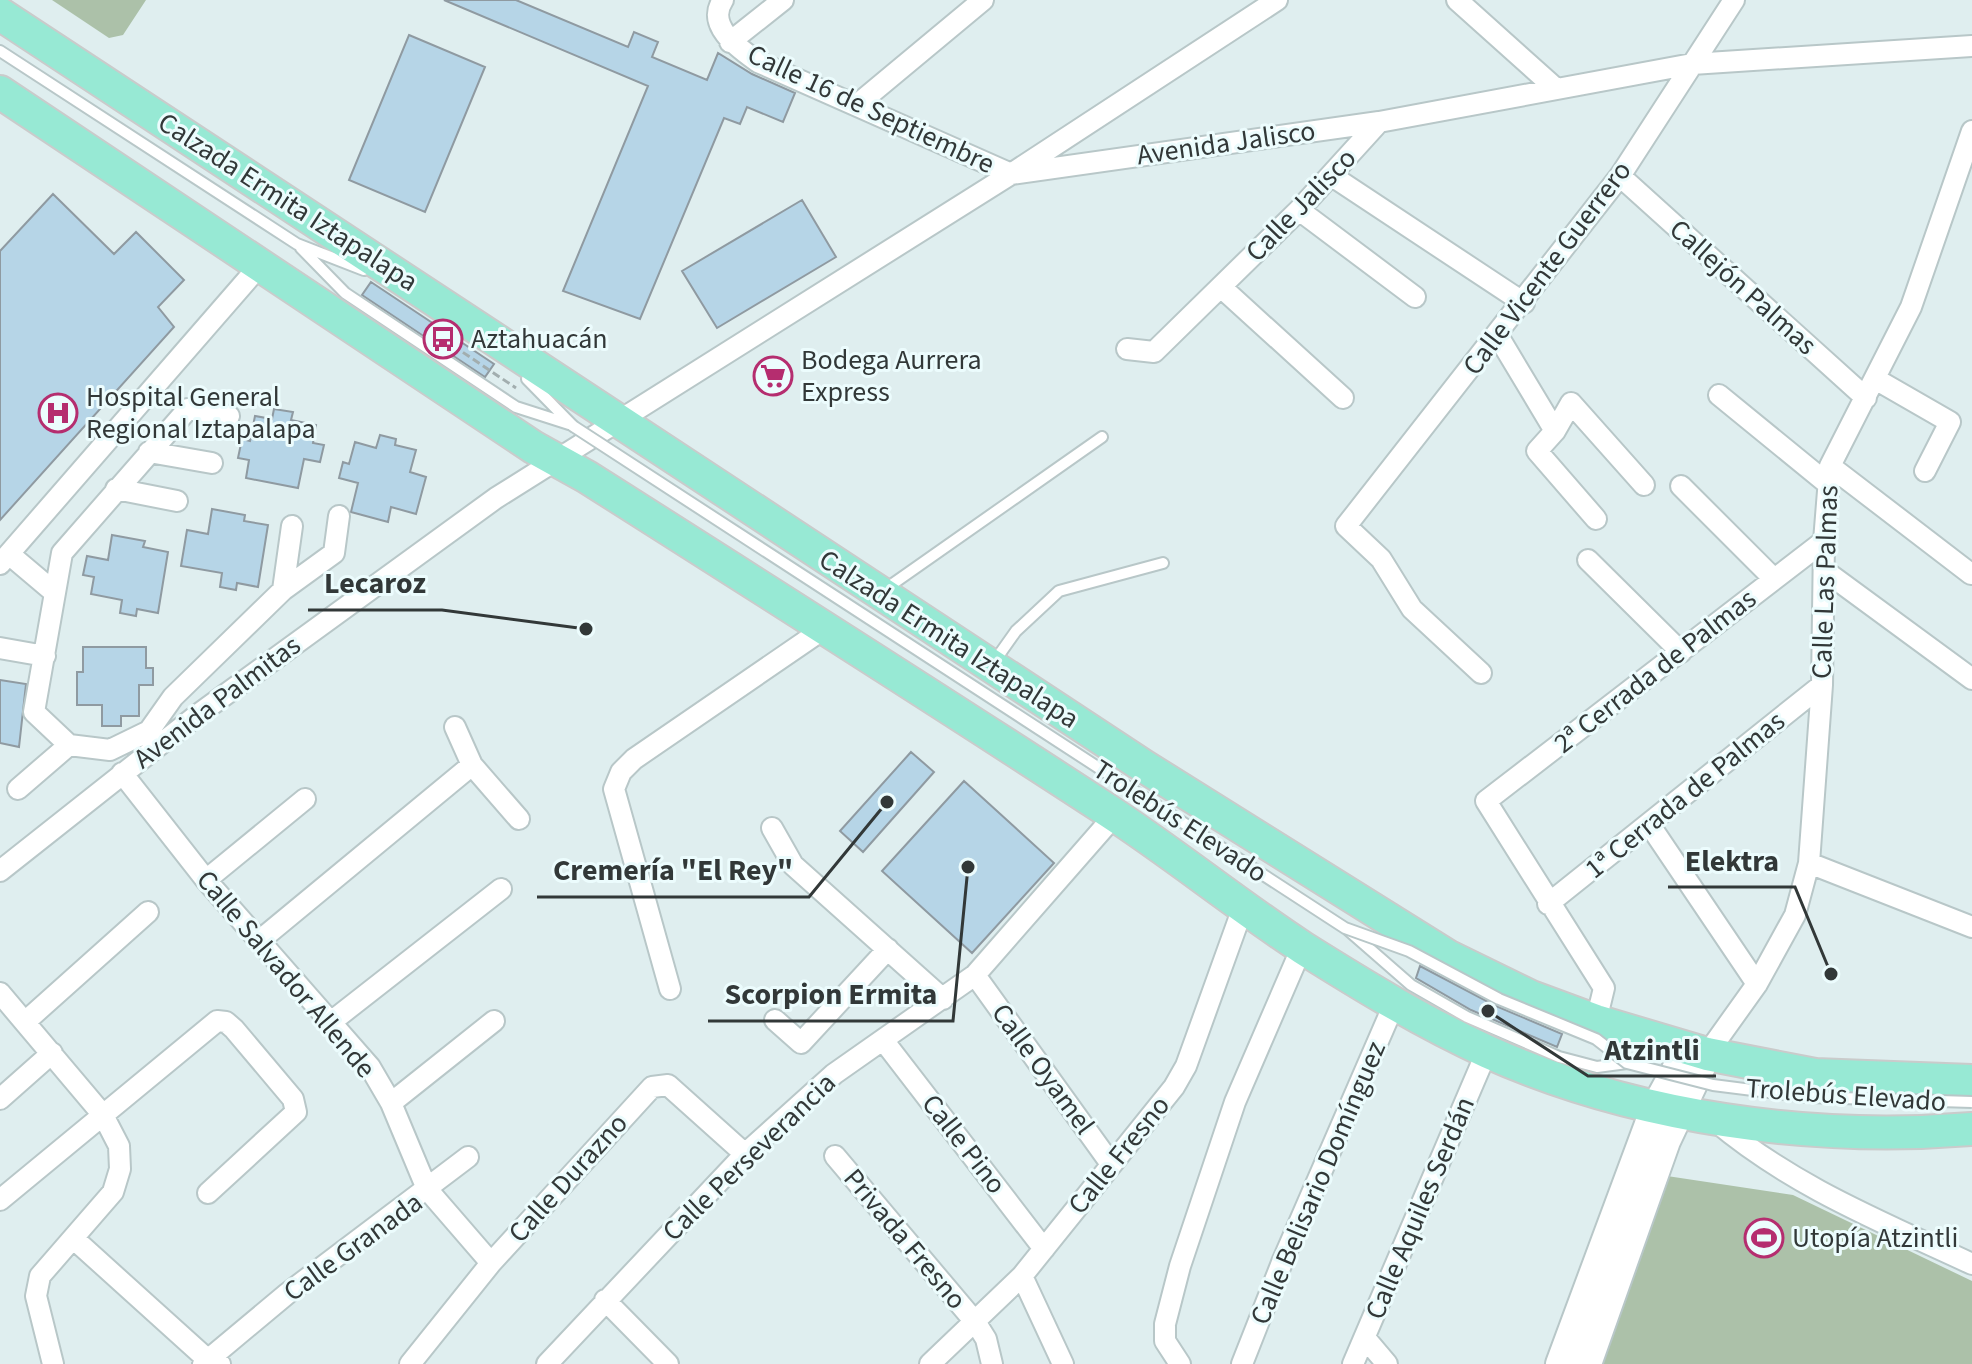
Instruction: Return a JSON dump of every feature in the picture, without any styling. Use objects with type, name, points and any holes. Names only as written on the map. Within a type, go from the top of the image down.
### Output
[{"type":"main road","name":"Calzada Ermita Iztapalapa","points":[[0,14],[991,667],[1268,846],[1449,957],[1531,997],[1596,1021],[1815,1075],[1972,1081]]},
{"type":"main road","name":"Calzada Ermita Iztapalapa","points":[[0,92],[558,460],[1115,815],[1302,947],[1487,1051],[1548,1076],[1667,1110],[1770,1125],[1861,1130],[1972,1129]]},
{"type":"street","name":"Calle 16 de Septiembre","points":[[723,0],[719,5],[720,24],[730,42],[758,62],[1011,174]]},
{"type":"street","points":[[730,42],[783,0]]},
{"type":"street","points":[[858,104],[983,0]]},
{"type":"street","points":[[1011,174],[1277,0]]},
{"type":"street","points":[[1457,0],[1554,87]]},
{"type":"street","name":"Calle Vicente Guerrero","points":[[1481,673],[1412,609],[1381,559],[1346,526],[1524,303],[1620,176],[1734,0]]},
{"type":"street","name":"Avenida Jalisco","points":[[558,460],[1011,174],[1379,122],[1554,87],[1692,64],[1972,46]]},
{"type":"street","name":"Calle Jalisco","points":[[1127,349],[1154,352],[1173,329],[1221,287],[1299,210],[1379,122]]},
{"type":"street","name":"Calle Las Palmas","points":[[1667,1110],[1704,1047],[1757,984],[1795,915],[1809,863],[1822,685],[1824,541],[1829,475],[1911,307],[1972,131]]},
{"type":"street","points":[[1332,176],[1524,303]]},
{"type":"street","name":"Callejón Palmas","points":[[1620,176],[1866,398]]},
{"type":"street","points":[[1299,210],[1415,297]]},
{"type":"street","points":[[54,592],[5,559],[261,264]]},
{"type":"street","points":[[1221,287],[1343,398]]},
{"type":"street","points":[[1498,336],[1555,431]]},
{"type":"street","points":[[1877,380],[1950,422],[1925,471]]},
{"type":"street","points":[[1719,395],[1971,574]]},
{"type":"street","points":[[1596,519],[1537,451],[1555,431],[1571,403],[1644,485]]},
{"type":"street","points":[[229,416],[188,409],[65,547],[59,560],[34,712],[69,745],[110,750],[149,731],[173,697],[283,590],[334,553],[339,516]]},
{"type":"street","points":[[149,452],[212,463]]},
{"type":"street","name":"Avenida Palmitas","points":[[0,871],[122,773],[496,498],[558,460]]},
{"type":"street","points":[[1681,486],[1773,578]]},
{"type":"street","points":[[116,489],[177,501]]},
{"type":"street","points":[[283,590],[292,526]]},
{"type":"street","name":"2ª Cerrada de Palmas","points":[[1548,904],[1486,801],[1824,541]]},
{"type":"street","points":[[1588,560],[1681,652]]},
{"type":"street","points":[[1825,571],[1972,679]]},
{"type":"street","points":[[670,989],[614,789],[621,772],[634,759],[825,628]]},
{"type":"street","points":[[0,648],[45,656]]},
{"type":"street","name":"1ª Cerrada de Palmas","points":[[1548,904],[1822,685]]},
{"type":"street","points":[[455,727],[472,765],[519,819]]},
{"type":"street","points":[[18,789],[69,745]]},
{"type":"street","points":[[259,941],[472,765]]},
{"type":"street","name":"Calle Salvador Allende","points":[[122,773],[206,880],[370,1067],[391,1103],[427,1189]]},
{"type":"street","points":[[206,880],[305,799]]},
{"type":"street","name":"Calle Perseverancia","points":[[547,1364],[745,1154],[834,1074],[975,975],[1115,815]]},
{"type":"street","points":[[1649,824],[1757,984]]},
{"type":"street","points":[[772,828],[793,865],[943,999]]},
{"type":"street","points":[[1809,863],[1972,927]]},
{"type":"street","points":[[331,1022],[501,889]]},
{"type":"street","points":[[1548,904],[1604,988],[1596,1021]]},
{"type":"street","name":"Calle Fresno","points":[[930,1364],[1022,1276],[1186,1066],[1244,905]]},
{"type":"street","points":[[25,1022],[148,912]]},
{"type":"street","points":[[1180,1364],[1165,1341],[1165,1324],[1180,1266],[1235,1102],[1302,947]]},
{"type":"street","points":[[775,1020],[801,1043],[888,949]]},
{"type":"street","name":"Calle Oyamel","points":[[975,975],[1111,1164]]},
{"type":"street","points":[[0,993],[103,1115],[119,1146],[120,1169],[113,1192],[40,1276],[36,1296],[53,1364]]},
{"type":"street","name":"Calle Belisario Domínguez","points":[[1242,1364],[1283,1260],[1395,1002]]},
{"type":"street","points":[[391,1103],[494,1021]]},
{"type":"street","points":[[0,1200],[207,1025],[226,1022],[293,1099],[296,1112],[208,1193]]},
{"type":"street","name":"Calle Pino","points":[[883,1040],[1044,1249]]},
{"type":"street","name":"Calle Aquiles Serdán","points":[[1353,1364],[1487,1051]]},
{"type":"street","points":[[0,1099],[52,1053]]},
{"type":"street","name":"Calle Durazno","points":[[410,1364],[491,1263],[652,1087],[668,1085],[745,1154]]},
{"type":"street","points":[[1560,1364],[1667,1110]]},
{"type":"street","points":[[1587,1364],[1667,1110]]},
{"type":"street","points":[[1711,1117],[1750,1151],[1798,1182],[1972,1264]]},
{"type":"street","name":"Privada Fresno","points":[[835,1156],[976,1323],[986,1339],[992,1364]]},
{"type":"street","points":[[427,1189],[468,1157]]},
{"type":"street","name":"Calle Granada","points":[[210,1363],[288,1293],[427,1189],[491,1263]]},
{"type":"street","points":[[74,1239],[210,1363]]},
{"type":"street","points":[[1022,1276],[1063,1364]]},
{"type":"street","points":[[605,1300],[668,1364]]},
{"type":"street","points":[[1365,1338],[1387,1364]]},
{"type":"lane","name":"Trolebús Elevado","points":[[0,51],[297,244],[345,293],[516,407],[573,426]]},
{"type":"lane","name":"Trolebús Elevado","points":[[297,244],[362,268],[375,277]]},
{"type":"lane","name":"Trolebús Elevado","points":[[511,369],[533,383],[573,426],[1345,928],[1411,985],[1467,1017],[1559,1057],[1597,1067],[1627,1063],[1713,1085],[1808,1097],[1972,1102]]},
{"type":"lane","points":[[880,594],[1102,437]]},
{"type":"lane","points":[[991,667],[1016,631],[1059,591],[1163,563]]},
{"type":"lane","name":"Trolebús Elevado","points":[[1345,928],[1409,951],[1499,999],[1596,1039],[1627,1063]]},
{"type":"path","points":[[443,339],[492,372]]},
{"type":"green space","points":[[52,0],[146,0],[123,35],[109,38]]},
{"type":"green space","name":"Utopía Atzintli","points":[[1667,1176],[1793,1195],[1972,1281],[1972,1364],[1601,1364]]},
{"type":"building","points":[[444,0],[516,0],[628,47],[634,32],[658,42],[652,57],[707,80],[718,53],[752,74],[795,93],[783,122],[747,107],[740,124],[724,118],[640,319],[563,291],[648,86]]},
{"type":"building","points":[[409,35],[485,67],[425,212],[349,180]]},
{"type":"building","name":"Hospital General Regional Iztapalapa","points":[[53,194],[114,254],[136,232],[184,280],[158,307],[174,327],[0,520],[0,251]]},
{"type":"building","points":[[802,200],[836,257],[717,328],[682,271]]},
{"type":"building","points":[[371,282],[494,364],[485,377],[362,295]]},
{"type":"building","points":[[274,409],[293,412],[291,420],[316,425],[313,443],[324,445],[320,462],[304,459],[298,488],[246,478],[249,460],[238,458],[242,439],[250,441],[255,416],[272,419]]},
{"type":"building","points":[[380,435],[396,439],[395,445],[416,450],[410,472],[426,477],[416,514],[391,507],[388,522],[351,512],[358,483],[339,478],[343,462],[349,464],[355,442],[376,448]]},
{"type":"building","points":[[212,509],[245,515],[244,521],[268,525],[258,587],[237,583],[236,590],[220,587],[222,573],[181,566],[187,530],[208,534]]},
{"type":"building","points":[[112,535],[145,541],[143,547],[168,552],[158,613],[137,609],[136,616],[120,613],[122,600],[91,594],[94,577],[83,575],[87,556],[108,560]]},
{"type":"building","points":[[83,647],[146,647],[146,668],[153,668],[153,685],[139,685],[139,716],[121,716],[121,726],[102,726],[102,705],[77,705],[77,672],[83,672]]},
{"type":"building","points":[[0,680],[26,684],[19,747],[0,743]]},
{"type":"building","points":[[911,752],[934,772],[863,852],[840,831]]},
{"type":"building","points":[[964,781],[1054,863],[972,953],[882,871]]},
{"type":"building","points":[[1420,966],[1496,1006],[1562,1034],[1557,1047],[1471,1010],[1416,978]]},
{"type":"place","name":"Aztahuacán","points":[[443,339]]},
{"type":"place","name":"Bodega Aurrera Express","points":[[773,376]]},
{"type":"place","name":"Hospital General Regional Iztapalapa","points":[[58,413]]},
{"type":"place","name":"Lecaroz","points":[[586,629]]},
{"type":"place","name":"Cremería \"El Rey\"","points":[[887,802]]},
{"type":"place","name":"Scorpion Ermita","points":[[968,867]]},
{"type":"place","name":"Elektra","points":[[1831,974]]},
{"type":"place","name":"Atzintli","points":[[1488,1011]]},
{"type":"place","name":"Utopía Atzintli","points":[[1764,1238]]}]
